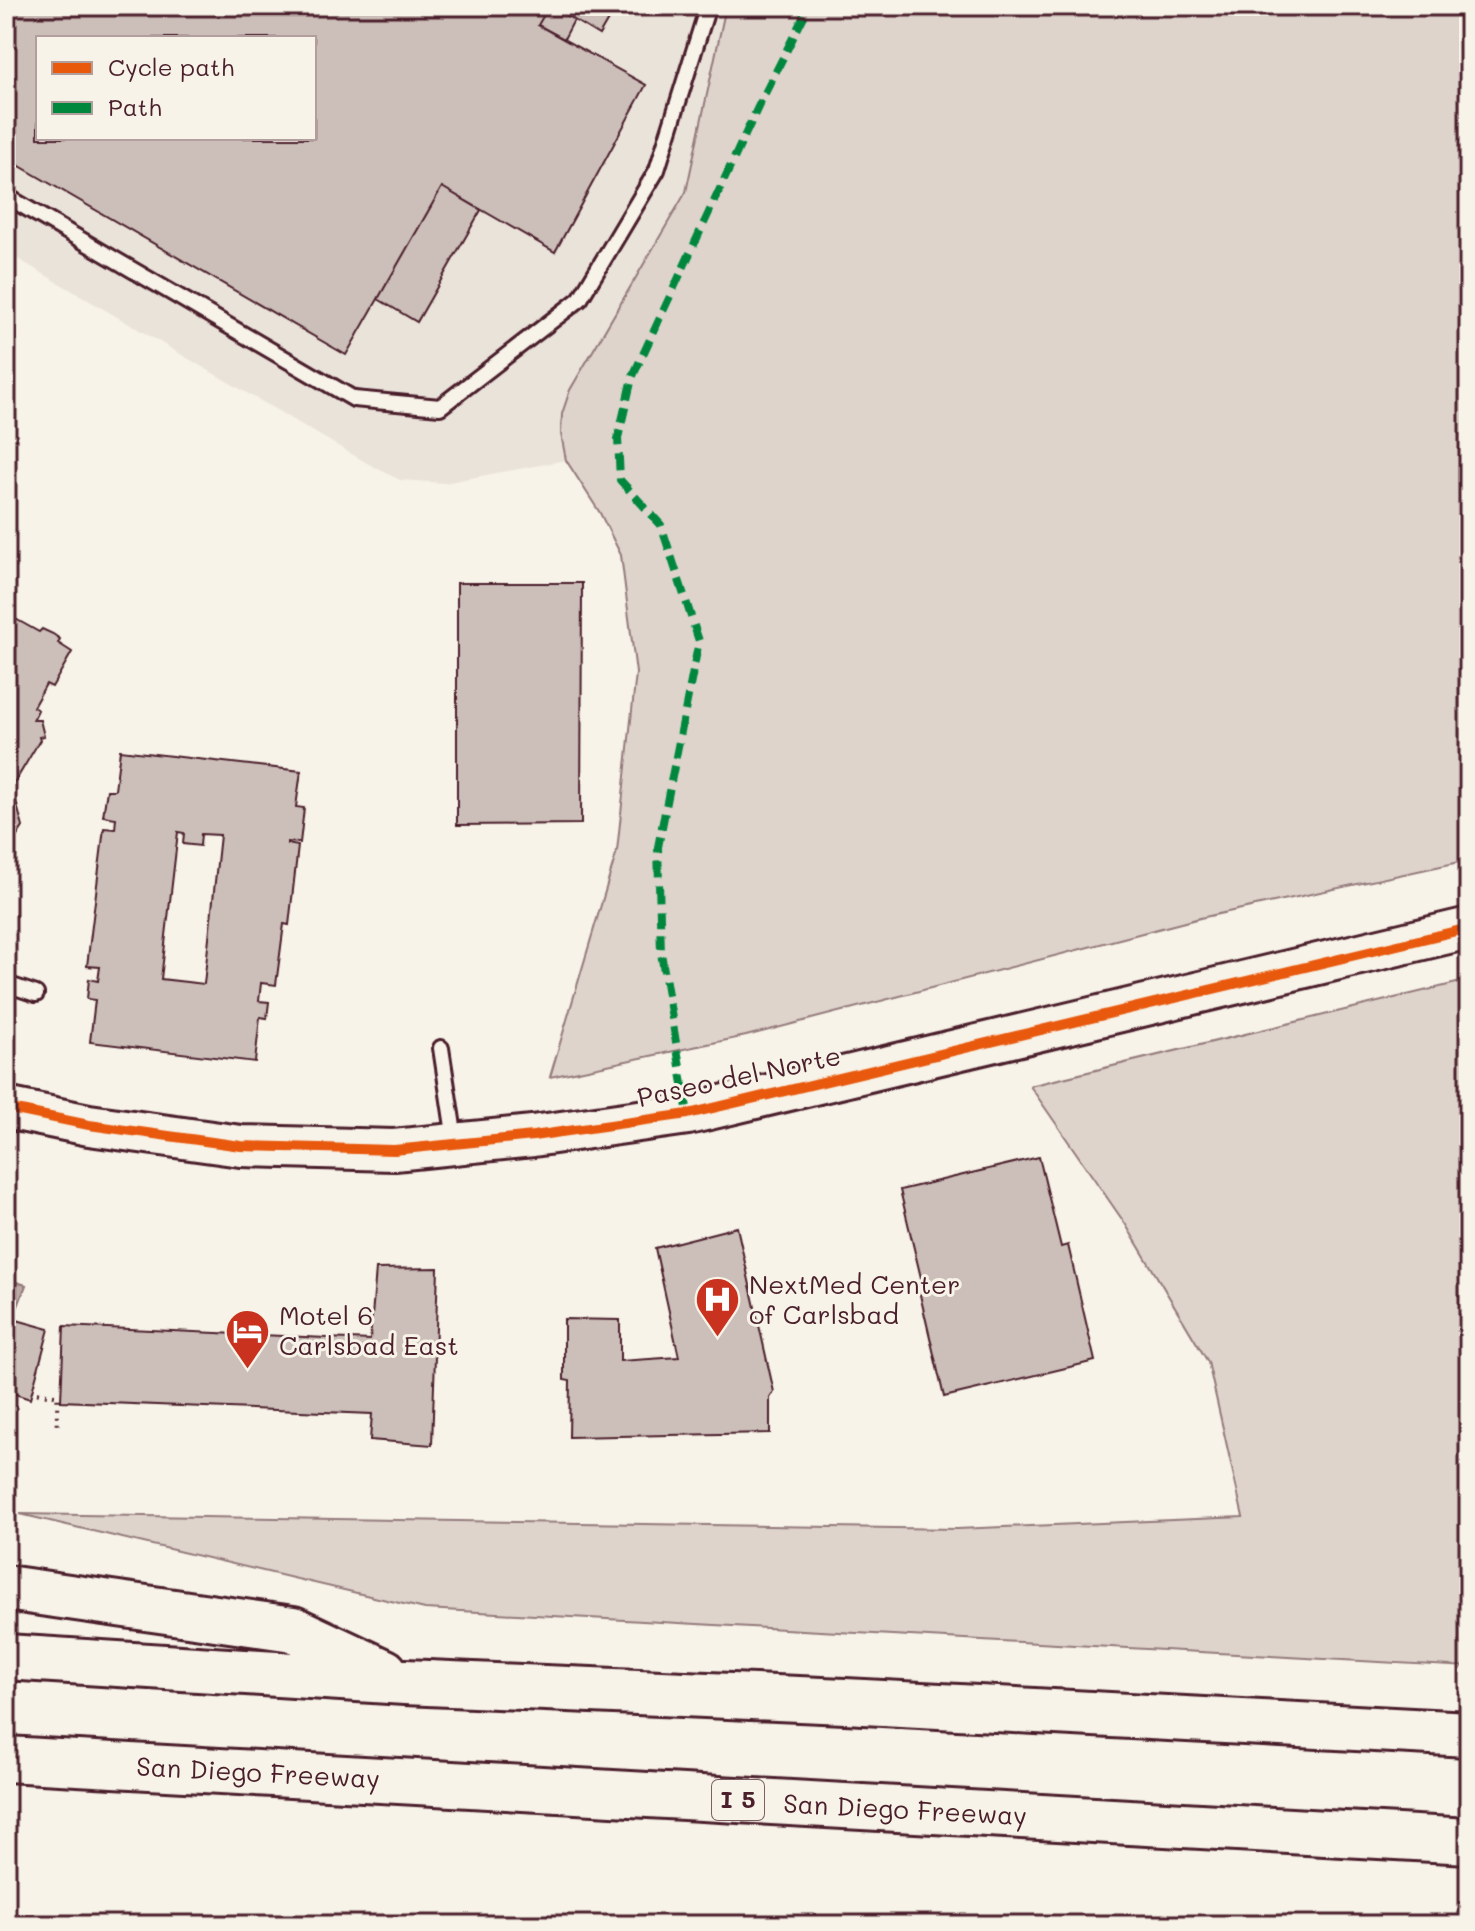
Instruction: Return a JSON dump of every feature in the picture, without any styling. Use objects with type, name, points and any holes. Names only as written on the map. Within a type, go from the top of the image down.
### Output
[{"type":"highway","points":[[6,1588],[293,1629],[405,1682]]},
{"type":"highway","points":[[6,1657],[405,1682],[845,1701],[1469,1734]]},
{"type":"highway","name":"San Diego Freeway","points":[[6,1759],[1469,1841]]},
{"type":"main road","name":"Paseo del Norte","points":[[6,1108],[89,1125],[241,1146],[394,1150],[602,1127],[688,1114],[1469,928]]},
{"type":"lane","points":[[6,196],[354,399],[440,407],[580,299],[657,170],[708,6]]},
{"type":"lane","points":[[6,984],[36,994]]},
{"type":"lane","points":[[441,1048],[455,1145]]},
{"type":"path","points":[[37,1393],[58,1396],[57,1429]]},
{"type":"shaded area","points":[[6,6],[726,6],[686,192],[570,390],[562,414],[561,434],[566,460],[444,483],[400,480],[6,252]]},
{"type":"shaded area","points":[[726,6],[1469,6],[1469,860],[1200,918],[746,1036],[550,1077],[617,851],[636,673],[621,555],[600,513],[566,460],[561,434],[562,414],[570,390],[686,192]]},
{"type":"shaded area","points":[[1469,980],[1469,1667],[425,1609],[20,1514],[957,1529],[1243,1517],[1208,1362],[1126,1225],[1030,1086]]},
{"type":"shaded area","points":[[6,1279],[26,1285],[17,1309],[6,1305]]},
{"type":"building","points":[[6,6],[549,6],[538,25],[646,85],[555,252],[442,187],[346,355],[6,158]]},
{"type":"building","points":[[549,6],[574,20],[564,39],[538,25]]},
{"type":"building","points":[[551,6],[616,6],[599,35]]},
{"type":"building","points":[[442,187],[481,210],[417,322],[378,299]]},
{"type":"building","points":[[457,583],[582,583],[581,824],[457,825]]},
{"type":"building","points":[[12,617],[39,632],[42,629],[53,634],[60,639],[58,643],[72,652],[52,687],[46,684],[33,707],[38,710],[33,720],[40,720],[44,736],[39,737],[12,787],[23,827],[6,853],[6,627]]},
{"type":"building","points":[[120,750],[301,771],[296,807],[304,808],[300,843],[287,842],[298,846],[289,925],[284,924],[276,985],[261,983],[259,1001],[269,1002],[267,1018],[260,1017],[255,1062],[90,1042],[95,1000],[87,999],[89,979],[98,981],[100,967],[87,966],[104,828],[115,829],[116,818],[103,816],[107,790],[115,790]],"holes":[[[178,832],[184,833],[183,844],[200,846],[201,834],[220,835],[204,984],[161,979]]]},
{"type":"building","name":"NextMed Center of Carlsbad","points":[[1039,1157],[1061,1247],[1068,1245],[1095,1361],[944,1397],[917,1282],[922,1282],[900,1190]]},
{"type":"building","name":"NextMed Center of Carlsbad","points":[[737,1227],[774,1392],[770,1398],[770,1433],[569,1437],[570,1381],[564,1380],[564,1319],[620,1320],[620,1361],[679,1357],[655,1248]]},
{"type":"building","name":"Motel 6 Carlsbad East","points":[[438,1268],[432,1445],[370,1440],[372,1414],[61,1401],[64,1326],[370,1340],[376,1269]]},
{"type":"building","points":[[6,1317],[49,1329],[30,1399],[6,1391]]},
{"type":"marked path","points":[[688,1114],[661,953],[658,847],[699,641],[661,525],[620,480],[618,438],[632,378],[758,107],[809,6]]},
{"type":"cycle path","points":[[6,1108],[89,1125],[241,1146],[394,1150],[533,1136],[688,1114],[1469,928]]},
{"type":"place","name":"NextMed Center of Carlsbad","points":[[718,1339]]},
{"type":"place","name":"Motel 6 Carlsbad East","points":[[248,1370]]}]
